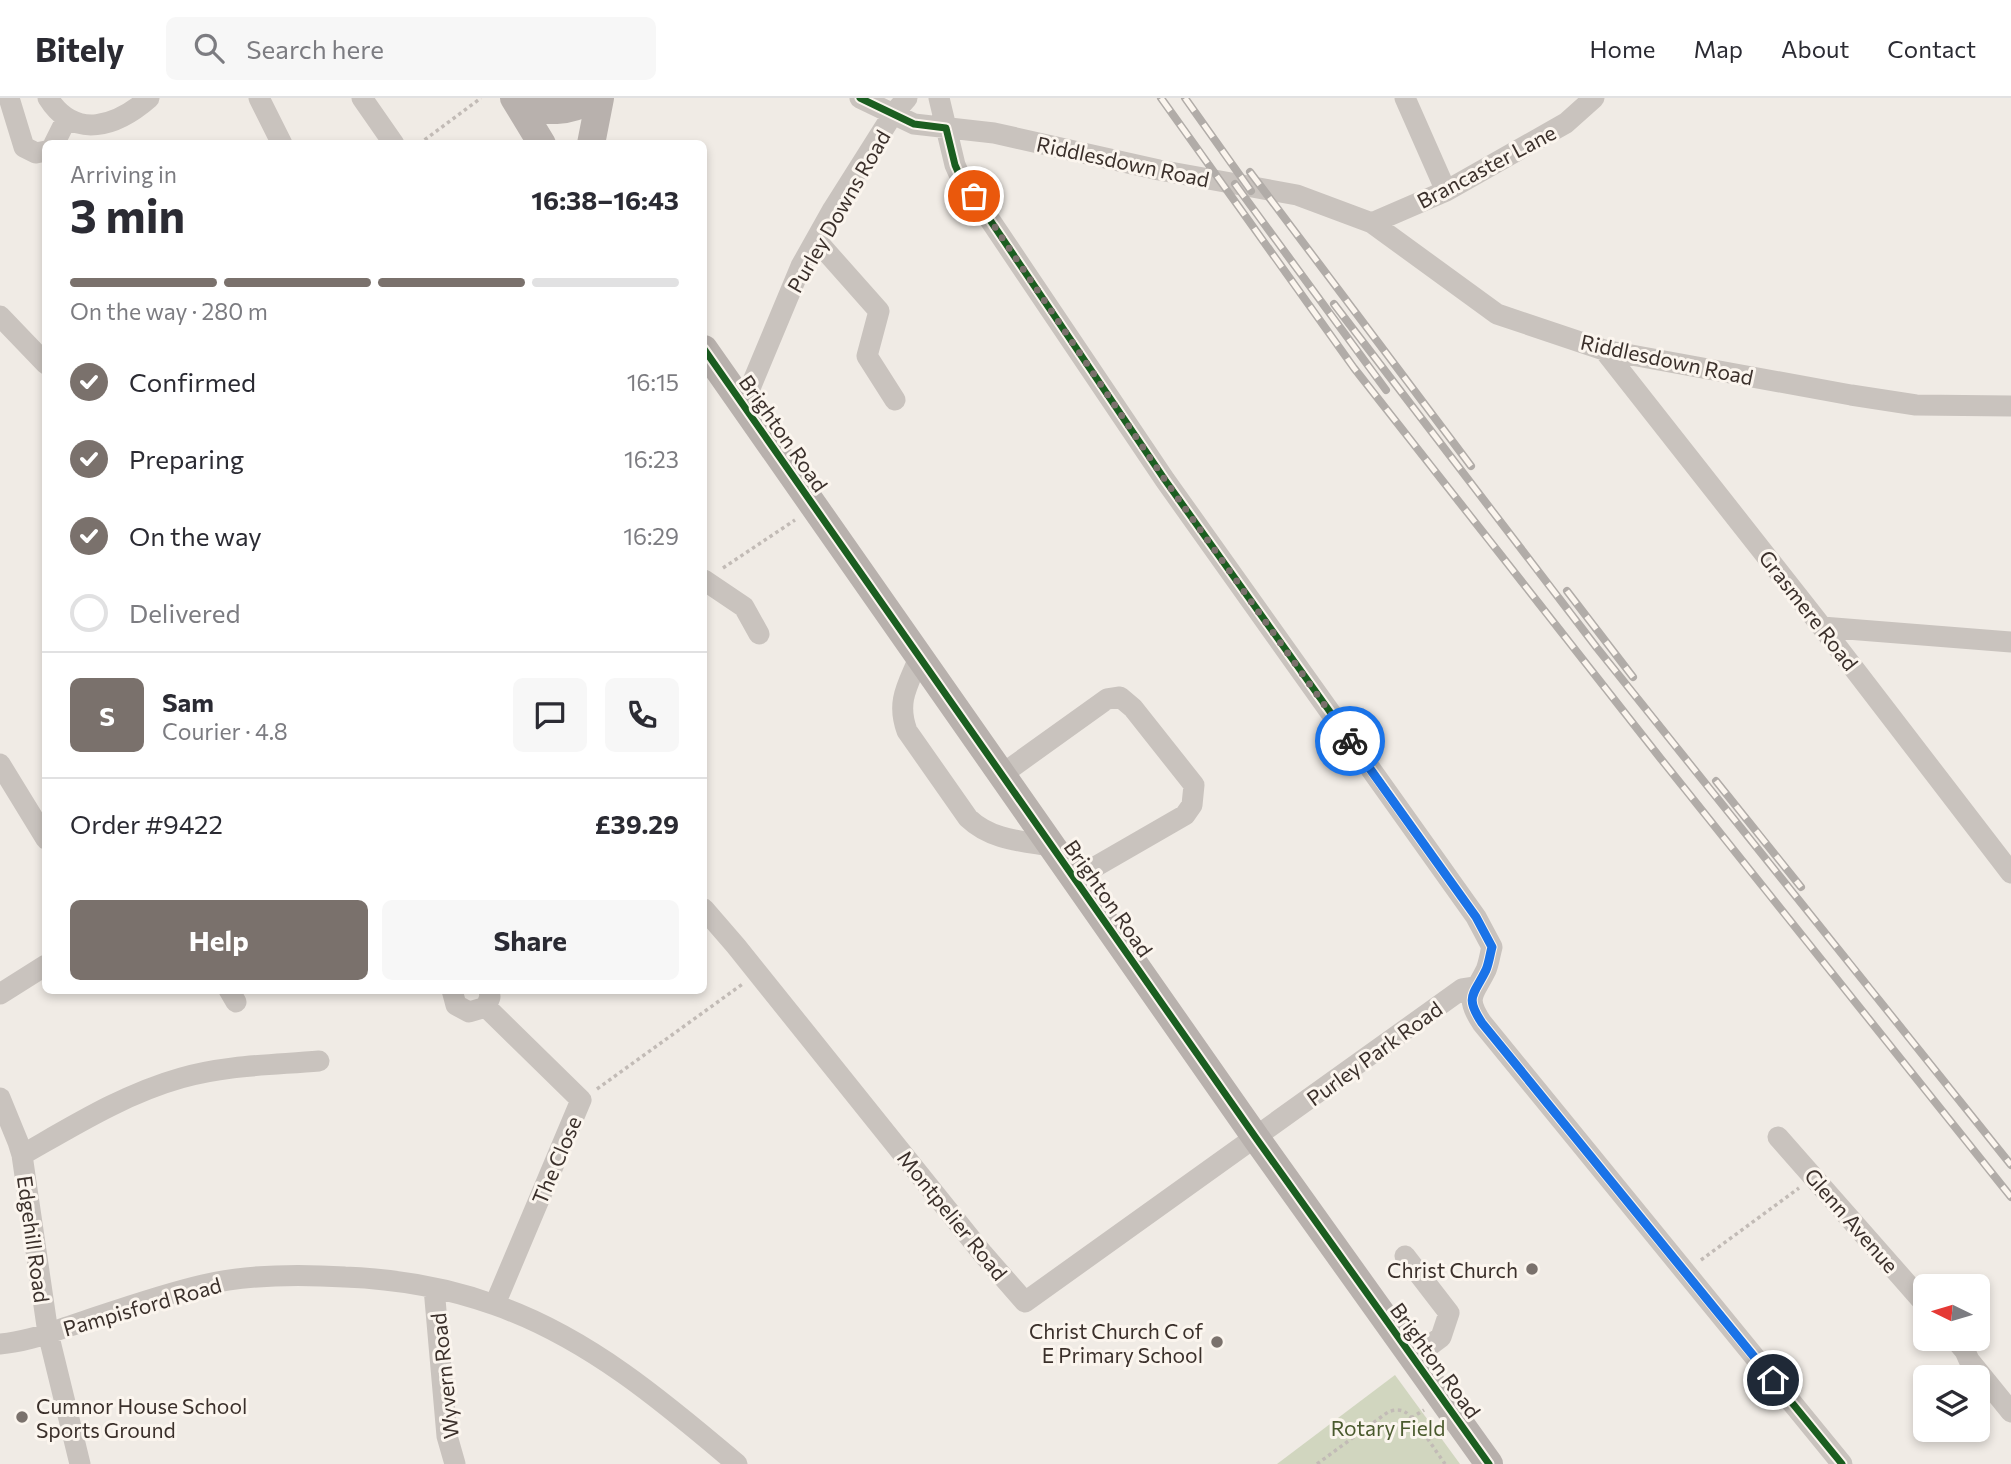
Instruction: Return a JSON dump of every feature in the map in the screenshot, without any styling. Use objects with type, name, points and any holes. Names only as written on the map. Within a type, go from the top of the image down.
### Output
[{"type":"main road","points":[[517,101],[543,111],[555,111],[580,106],[593,98]]},
{"type":"main road","points":[[592,140],[600,98]]},
{"type":"main road","points":[[517,101],[540,140]]},
{"type":"main road","name":"Brighton Road","points":[[707,353],[1255,1138],[1489,1464]]},
{"type":"street","points":[[9,98],[24,147],[36,153],[42,152]]},
{"type":"street","points":[[48,98],[67,118],[92,124],[114,122],[149,98]]},
{"type":"street","points":[[258,98],[280,140]]},
{"type":"street","points":[[362,98],[391,140]]},
{"type":"street","name":"Riddlesdown Road","points":[[860,98],[914,124],[994,133],[1158,170],[1297,195],[1372,223],[1497,314],[1604,350],[1916,405],[2011,406]]},
{"type":"street","name":"Purley Downs Road","points":[[743,405],[801,266],[893,114],[907,98]]},
{"type":"street","points":[[939,98],[959,174],[1165,480],[1476,917],[1492,947],[1487,969],[1475,987],[1472,999],[1474,1010],[1482,1023],[1842,1464]]},
{"type":"street","points":[[1405,98],[1446,191]]},
{"type":"street","name":"Brancaster Lane","points":[[1372,223],[1446,191],[1566,123],[1594,98]]},
{"type":"street","points":[[56,140],[67,118]]},
{"type":"street","points":[[816,240],[878,311],[867,356],[895,400]]},
{"type":"street","points":[[4,326],[37,344]]},
{"type":"street","name":"Grasmere Road","points":[[1604,350],[1822,626],[2011,873]]},
{"type":"street","points":[[707,582],[744,607],[759,634]]},
{"type":"street","points":[[1822,626],[2011,642]]},
{"type":"street","points":[[919,658],[901,704],[906,731],[977,827],[996,836],[1051,846]]},
{"type":"street","points":[[1001,775],[1107,699],[1120,697],[1133,708],[1194,785],[1192,805],[1185,815],[1074,879]]},
{"type":"street","points":[[0,764],[42,832]]},
{"type":"street","name":"Montpelier Road","points":[[707,913],[983,1254],[1025,1302],[1255,1138]]},
{"type":"street","points":[[0,994],[42,968]]},
{"type":"street","name":"Purley Park Road","points":[[1255,1138],[1462,989],[1475,987]]},
{"type":"street","name":"The Close","points":[[454,994],[459,1007],[469,1012],[487,999],[581,1100],[495,1304]]},
{"type":"street","points":[[22,1155],[101,1111],[145,1090],[182,1078],[241,1067],[319,1062]]},
{"type":"street","name":"Edgehill Road","points":[[0,1098],[22,1155],[48,1333],[80,1464]]},
{"type":"street","name":"Glenn Avenue","points":[[1778,1138],[1913,1290]]},
{"type":"street","points":[[1405,1256],[1449,1313],[1441,1337],[1413,1358]]},
{"type":"street","name":"Pampisford Road","points":[[0,1344],[23,1341],[202,1285],[244,1279],[328,1276],[379,1279],[434,1288],[495,1304],[538,1322],[592,1353],[644,1389],[737,1464]]},
{"type":"street","name":"Wyvern Road","points":[[434,1288],[447,1436],[455,1464]]},
{"type":"street","points":[[1965,1351],[1969,1360],[2011,1412]]},
{"type":"path","points":[[424,140],[481,98]]},
{"type":"path","points":[[707,578],[814,508]]},
{"type":"path","points":[[581,1100],[758,973]]},
{"type":"path","points":[[1691,1268],[1813,1177]]},
{"type":"path","points":[[1317,1464],[1388,1412],[1396,1410],[1405,1411],[1445,1464]]},
{"type":"green space","name":"Rotary Field","points":[[1395,1375],[1460,1464],[1277,1464]]},
{"type":"railway","points":[[1161,98],[1354,368],[1661,759],[2011,1197]]},
{"type":"railway","points":[[1185,98],[1251,191]]},
{"type":"railway","points":[[1250,172],[1471,466]]},
{"type":"railway","points":[[1235,184],[1386,390]]},
{"type":"railway","points":[[1334,304],[1597,648],[2011,1165]]},
{"type":"railway","points":[[1567,591],[1633,677]]},
{"type":"railway","points":[[1716,781],[1801,887]]},
{"type":"cycle path","points":[[860,98],[914,124],[946,128],[959,174],[1165,480],[1476,917],[1492,947],[1486,970],[1472,1001],[1482,1023],[1842,1464]]},
{"type":"cycle path","points":[[707,353],[1256,1138],[1489,1464]]},
{"type":"way so far","points":[[974,196],[1165,480],[1350,741]]},
{"type":"place","name":"Christ Church","points":[[1532,1269]]},
{"type":"place","name":"Christ Church C of E Primary School","points":[[1217,1342]]},
{"type":"place","name":"Cumnor House School Sports Ground","points":[[22,1417]]},
{"type":"route","points":[[1350,741],[1476,917],[1492,947],[1487,969],[1475,987],[1472,999],[1474,1010],[1482,1023],[1773,1380]]}]
